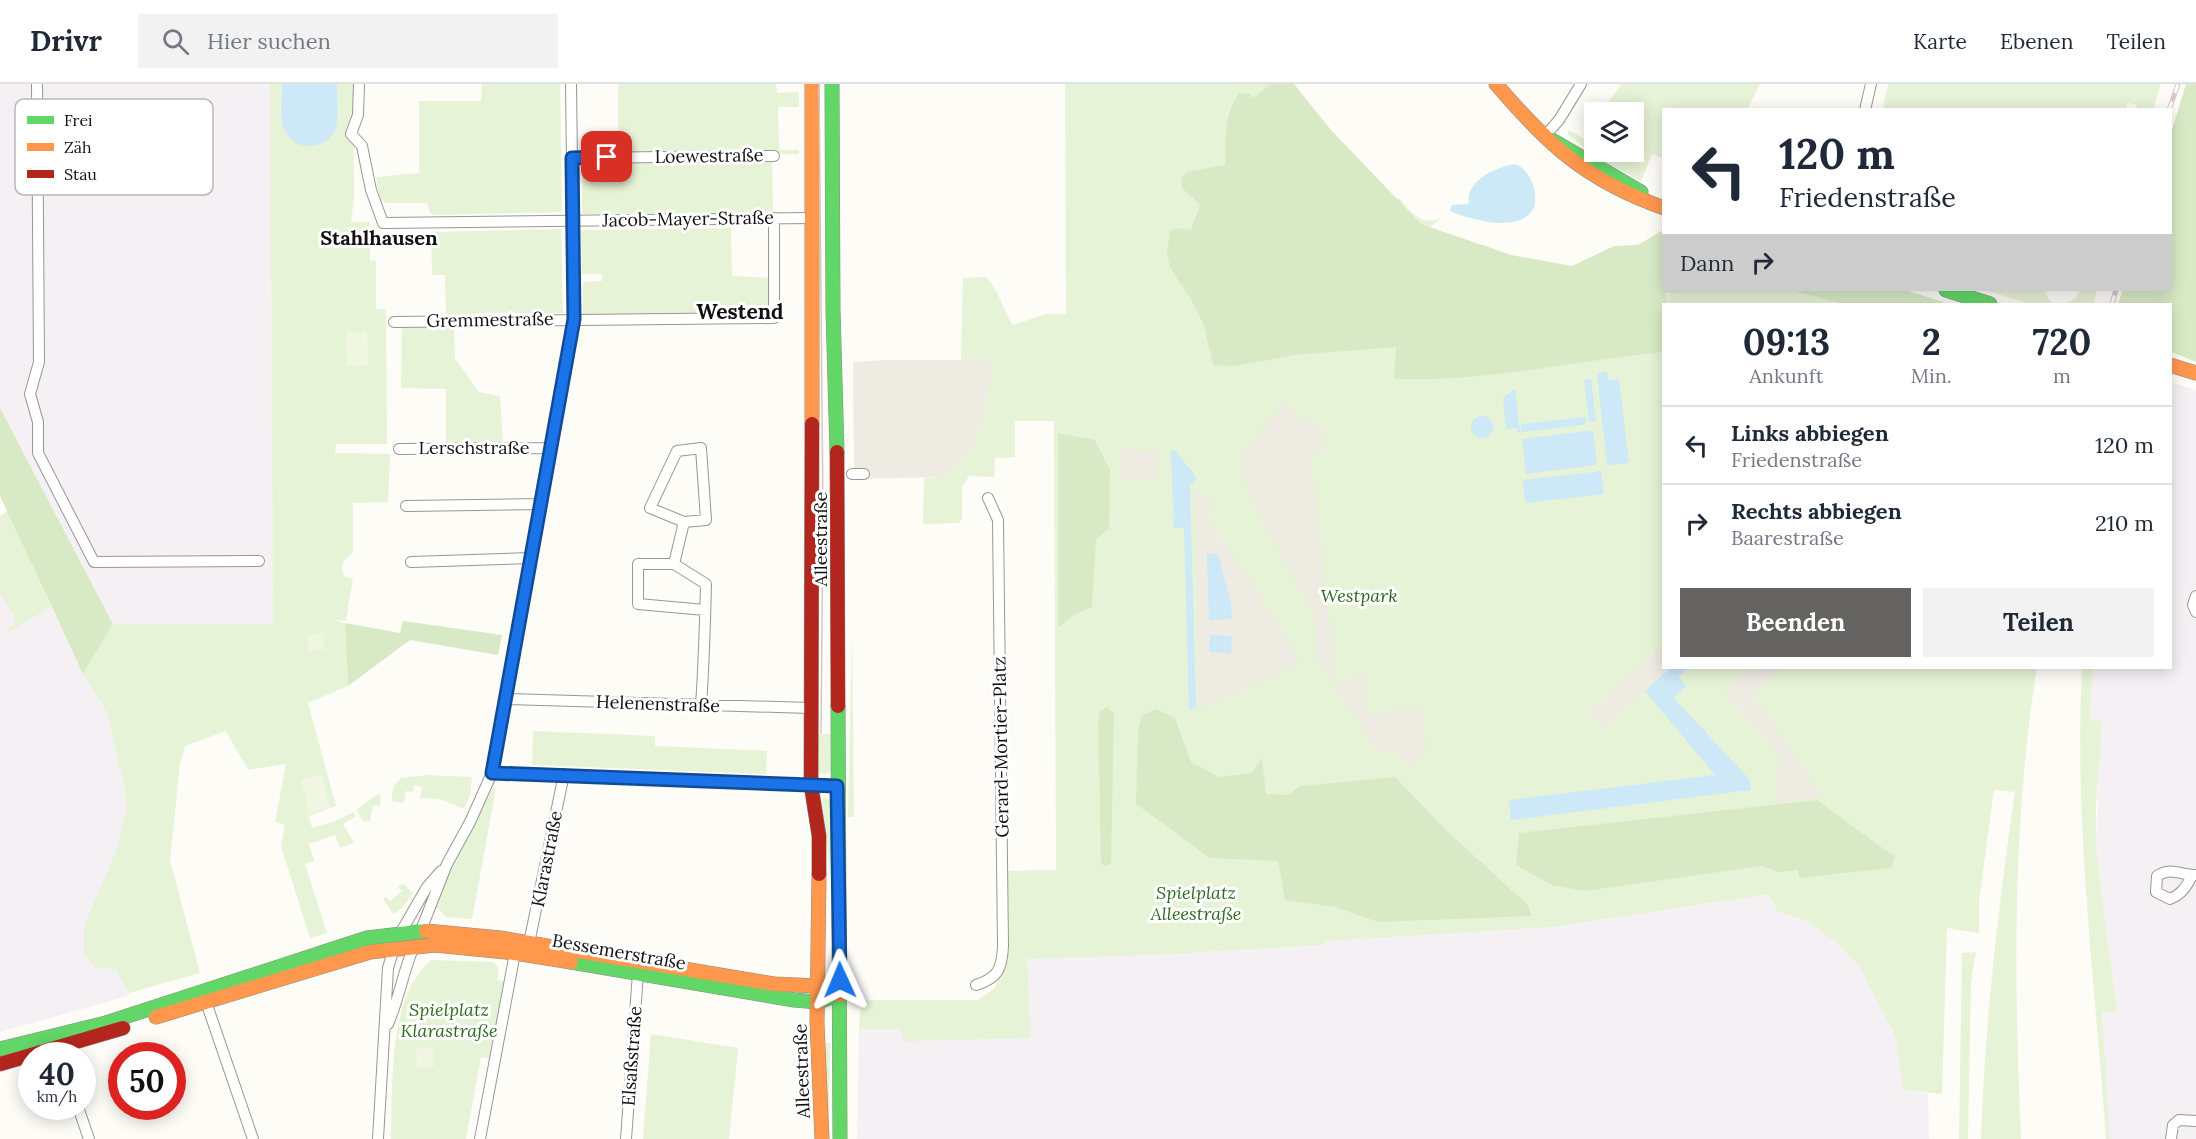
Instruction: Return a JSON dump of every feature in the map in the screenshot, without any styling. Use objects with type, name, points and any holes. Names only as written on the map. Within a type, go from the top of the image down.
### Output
[{"type":"main road","name":"Alleestraße","points":[[812,84],[810,708],[811,785],[819,836],[818,1002],[822,1139]]},
{"type":"main road","name":"Alleestraße","points":[[832,84],[833,319],[839,506],[837,786],[840,1139]]},
{"type":"main road","points":[[1496,84],[1562,156],[1593,178],[1633,198],[1662,206]]},
{"type":"main road","points":[[1949,291],[1987,303]]},
{"type":"main road","points":[[2172,366],[2196,374]]},
{"type":"main road","points":[[414,946],[421,930]]},
{"type":"main road","name":"Bessemerstraße","points":[[70,1042],[163,1006],[367,938],[421,930],[530,944],[774,984],[819,986]]},
{"type":"main road","points":[[394,948],[401,932]]},
{"type":"main road","name":"Bessemerstraße","points":[[73,1042],[338,961],[394,948],[414,946],[461,946],[515,953],[750,993],[818,1002]]},
{"type":"main road","points":[[819,986],[840,995]]},
{"type":"main road","name":"Alleestraße","points":[[818,1002],[840,995]]},
{"type":"main road","name":"Bessemerstraße","points":[[0,1049],[18,1048]]},
{"type":"main road","name":"Bessemerstraße","points":[[0,1064],[18,1059]]},
{"type":"street","points":[[37,84],[37,99]]},
{"type":"street","name":"Jacob-Mayer-Straße","points":[[359,84],[358,116],[351,134],[362,146],[371,190],[383,223],[813,218]]},
{"type":"street","points":[[421,930],[447,864],[492,773],[574,319],[570,84]]},
{"type":"street","points":[[1544,137],[1559,120],[1581,84]]},
{"type":"street","points":[[1865,108],[1871,84]]},
{"type":"street","name":"Loewestraße","points":[[572,158],[774,156]]},
{"type":"street","points":[[38,195],[39,362],[30,394],[38,422],[38,453],[94,562],[259,561]]},
{"type":"street","name":"Gremmestraße","points":[[394,322],[774,318],[774,218]]},
{"type":"street","name":"Lerschstraße","points":[[399,449],[549,448]]},
{"type":"street","points":[[701,448],[706,520],[684,522],[650,508],[677,451],[701,448]]},
{"type":"street","points":[[852,474],[864,474]]},
{"type":"street","name":"Gerard-Mortier-Platz","points":[[976,986],[991,980],[996,974],[1003,946],[998,520],[988,498]]},
{"type":"street","points":[[406,506],[539,504]]},
{"type":"street","points":[[674,564],[684,522]]},
{"type":"street","points":[[411,562],[530,558]]},
{"type":"street","points":[[701,705],[704,656],[706,584],[674,564],[638,564],[638,604],[705,610]]},
{"type":"street","points":[[2196,596],[2193,605],[2196,612]]},
{"type":"street","name":"Helenenstraße","points":[[505,699],[810,708]]},
{"type":"street","points":[[492,773],[837,786]]},
{"type":"street","name":"Klarastraße","points":[[530,944],[564,774]]},
{"type":"street","points":[[401,932],[427,887],[447,864]]},
{"type":"street","points":[[384,1033],[395,1008],[404,970],[414,946]]},
{"type":"street","points":[[378,1139],[388,968],[394,948]]},
{"type":"street","points":[[480,1139],[515,953]]},
{"type":"street","name":"Elsaßstraße","points":[[626,1139],[638,973]]},
{"type":"street","points":[[206,1002],[253,1139]]},
{"type":"street","points":[[82,1120],[89,1139]]},
{"type":"street","points":[[2171,1139],[2173,1125],[2179,1120],[2196,1121]]},
{"type":"shaded area","points":[[0,84],[270,84],[273,624],[113,624],[0,408]]},
{"type":"shaded area","points":[[994,360],[979,432],[969,450],[942,477],[854,479],[853,362]]},
{"type":"shaded area","points":[[2172,382],[2196,390],[2196,1139],[2110,1139],[2102,1013],[2117,1012],[2097,857],[2098,776],[2090,720],[2093,669],[2172,669]]},
{"type":"shaded area","points":[[1283,402],[1317,428],[1322,429],[1324,452],[1310,450],[1337,686],[1362,674],[1369,715],[1421,707],[1427,752],[1410,765],[1394,750],[1379,753],[1315,656],[1316,620],[1248,494],[1240,457]]},
{"type":"shaded area","points":[[1126,445],[1129,451],[1136,447],[1137,451],[1156,451],[1155,481],[1121,480],[1120,449]]},
{"type":"shaded area","points":[[1194,489],[1215,503],[1206,517],[1242,567],[1301,662],[1199,710]]},
{"type":"shaded area","points":[[0,593],[16,618],[14,625],[5,630],[6,634],[51,607],[83,674],[107,713],[125,790],[127,810],[114,856],[96,968],[115,969],[129,993],[128,996],[0,1032]]},
{"type":"shaded area","points":[[1657,650],[1662,656],[1662,669],[1668,669],[1603,728],[1588,712]]},
{"type":"shaded area","points":[[1751,669],[1782,669],[1754,694],[1823,796],[1774,803],[1778,767],[1783,758],[1723,691]]},
{"type":"shaded area","points":[[1768,894],[1778,912],[1804,920],[1839,944],[1861,969],[1896,1038],[1903,1089],[1928,1094],[1929,1139],[857,1139],[859,1029],[902,1029],[1031,1038],[1027,959],[1156,955],[1322,945],[1328,941],[1554,927]]},
{"type":"green space","points":[[270,84],[282,84],[281,118],[287,132],[293,139],[310,145],[327,140],[333,132],[338,113],[337,84],[353,84],[354,198],[351,222],[370,222],[370,260],[376,261],[376,309],[386,309],[387,444],[336,444],[335,453],[390,454],[388,502],[353,503],[353,553],[344,560],[342,566],[345,577],[353,578],[346,621],[333,620],[345,623],[348,686],[308,703],[336,806],[309,816],[312,828],[335,821],[353,812],[356,816],[343,824],[354,843],[340,848],[335,835],[309,844],[314,861],[305,864],[327,933],[310,938],[281,846],[285,825],[275,822],[286,764],[248,770],[226,731],[185,746],[180,764],[170,860],[200,973],[129,993],[115,969],[96,968],[84,955],[84,926],[114,856],[127,810],[125,790],[107,713],[83,674],[113,624],[273,624]]},
{"type":"green space","points":[[482,84],[560,84],[562,212],[435,215],[430,213],[427,203],[386,203],[380,199],[376,177],[419,173],[419,101],[481,101]]},
{"type":"green space","points":[[618,84],[776,84],[777,93],[799,92],[799,107],[778,107],[779,150],[799,150],[799,154],[618,155]]},
{"type":"green space","name":"Westpark","points":[[1065,84],[1294,84],[1366,179],[1392,203],[1399,198],[1413,214],[1423,220],[1436,220],[1443,217],[1415,238],[1424,251],[1484,245],[1537,267],[1662,291],[1895,291],[1935,303],[1662,303],[1662,669],[2037,669],[2023,784],[2017,902],[2016,961],[2021,1139],[1981,1139],[1993,965],[2015,792],[1994,790],[1979,901],[1979,933],[1947,928],[1942,1094],[1903,1090],[1896,1038],[1861,969],[1839,944],[1804,920],[1778,912],[1768,894],[1554,927],[1328,941],[1322,945],[1156,955],[1027,959],[1031,1038],[905,1041],[901,1029],[859,1029],[861,1000],[978,1000],[995,988],[1009,951],[1008,871],[1056,870],[1054,421],[1015,421],[1015,457],[995,458],[994,477],[969,476],[962,487],[962,519],[959,523],[923,524],[924,478],[942,477],[969,450],[979,432],[994,360],[961,360],[963,278],[986,277],[1013,325],[1046,314],[1066,314]]},
{"type":"green space","points":[[1271,84],[1294,84],[1331,130],[1421,224],[1511,255],[1572,266],[1614,246],[1638,245],[1662,231],[1662,291],[1686,291],[1665,293],[1667,303],[1662,303],[1662,352],[1496,374],[1428,379],[1394,379],[1396,347],[1295,355],[1234,366],[1213,365],[1204,325],[1192,301],[1170,268],[1167,254],[1170,231],[1177,228],[1191,230],[1200,205],[1182,188],[1181,179],[1187,172],[1225,165],[1230,110],[1239,94],[1248,93],[1253,98]]},
{"type":"green space","points":[[1621,84],[1760,84],[1748,108],[1662,108],[1662,158],[1652,154],[1641,181],[1605,162],[1644,162],[1644,102],[1609,102]]},
{"type":"green space","points":[[1888,84],[2161,84],[2153,108],[2136,108],[2137,105],[2128,103],[2126,108],[1883,108]]},
{"type":"green space","points":[[2186,84],[2196,84],[2196,362],[2172,352],[2172,303],[2118,303],[2123,291],[2172,291],[2172,130]]},
{"type":"green space","points":[[1569,130],[1584,139],[1584,147],[1567,134]]},
{"type":"green space","points":[[772,159],[773,212],[582,214],[582,161]]},
{"type":"green space","points":[[731,228],[732,276],[772,278],[773,315],[583,315],[583,282],[602,281],[602,274],[582,274],[581,230]]},
{"type":"green space","points":[[561,229],[563,313],[480,313],[446,317],[445,275],[432,275],[431,232]]},
{"type":"green space","points":[[1794,291],[1908,291],[1947,303],[1839,303]]},
{"type":"green space","points":[[1988,291],[2048,291],[2045,292],[2051,303],[2027,303]]},
{"type":"green space","points":[[2079,291],[2097,291],[2093,303],[2066,303],[2076,298]]},
{"type":"green space","points":[[454,325],[455,358],[479,392],[500,396],[503,444],[446,444],[446,389],[401,388],[402,327]]},
{"type":"green space","points":[[367,331],[368,365],[347,366],[346,332]]},
{"type":"green space","points":[[0,408],[113,624],[83,674],[0,496]]},
{"type":"green space","points":[[1058,433],[1095,440],[1110,470],[1109,528],[1096,540],[1092,607],[1074,615],[1058,627]]},
{"type":"green space","points":[[8,511],[51,607],[6,634],[5,631],[13,625],[16,618],[0,593],[0,516]]},
{"type":"green space","points":[[403,621],[502,635],[498,655],[410,640],[348,686],[345,623],[400,633]]},
{"type":"green space","points":[[852,632],[854,817],[848,817]]},
{"type":"green space","points":[[323,633],[325,649],[309,651],[308,635]]},
{"type":"green space","points":[[2082,669],[2093,669],[2090,720],[2102,721],[2096,808],[2097,857],[2117,1012],[2102,1013],[2110,1139],[2106,1139],[2087,904],[2080,727]]},
{"type":"green space","points":[[1107,707],[1114,713],[1111,864],[1105,866],[1101,864],[1098,722],[1100,711]]},
{"type":"green space","points":[[1156,709],[1175,718],[1191,762],[1219,777],[1252,773],[1262,757],[1266,794],[1289,795],[1300,786],[1395,777],[1446,830],[1528,905],[1532,916],[1378,922],[1335,907],[1285,900],[1278,861],[1210,858],[1136,804],[1138,730],[1142,715]]},
{"type":"green space","points":[[533,731],[655,736],[655,746],[767,751],[766,774],[532,765]]},
{"type":"green space","points":[[816,734],[831,734],[831,771],[825,774],[819,773],[816,769]]},
{"type":"green space","points":[[322,774],[330,807],[309,813],[301,780]]},
{"type":"green space","points":[[427,775],[472,777],[470,796],[464,809],[440,799],[420,798],[422,787],[414,785],[413,792],[406,791],[404,803],[391,801],[394,786],[401,778]]},
{"type":"green space","points":[[493,787],[496,788],[472,919],[446,917],[438,908],[434,908],[437,898]]},
{"type":"green space","points":[[378,794],[381,795],[380,806],[373,805],[370,821],[364,822],[356,810]]},
{"type":"green space","points":[[824,797],[832,801],[832,871],[830,871],[826,836],[819,807]]},
{"type":"green space","points":[[1817,800],[1895,857],[1891,868],[1799,878],[1798,870],[1778,872],[1761,866],[1585,891],[1551,885],[1516,865],[1519,833]]},
{"type":"green space","points":[[403,883],[413,893],[403,907],[393,914],[383,899],[386,897],[390,901],[402,891],[398,887]]},
{"type":"green space","points":[[1976,952],[1971,983],[1968,1139],[1959,1139],[1962,953]]},
{"type":"green space","name":"Spielplatz Klarastraße","points":[[432,960],[494,962],[499,969],[497,980],[504,982],[490,1059],[481,1057],[466,1139],[391,1139],[393,1069],[400,1018],[407,995],[417,975]]},
{"type":"green space","points":[[651,1034],[738,1048],[729,1139],[643,1139]]},
{"type":"green space","points":[[823,1043],[830,1043],[829,1114],[826,1114]]},
{"type":"green space","points":[[433,1048],[434,1067],[417,1068],[416,1049]]},
{"type":"water","points":[[282,84],[337,84],[337,122],[332,135],[327,140],[312,146],[297,143],[290,138],[282,120]]},
{"type":"water","points":[[1515,164],[1526,172],[1535,192],[1534,206],[1524,218],[1514,222],[1492,222],[1450,211],[1452,205],[1469,204],[1472,188],[1483,176],[1499,168]]},
{"type":"water","points":[[1607,371],[1608,381],[1619,379],[1629,463],[1607,465],[1597,374]]},
{"type":"water","points":[[1591,379],[1596,421],[1589,422],[1584,380]]},
{"type":"water","points":[[1515,389],[1520,432],[1517,432],[1517,428],[1506,429],[1503,398]]},
{"type":"water","points":[[1478,416],[1486,416],[1493,423],[1493,431],[1486,438],[1478,438],[1471,431],[1471,423]]},
{"type":"water","points":[[1586,417],[1586,424],[1582,425],[1521,432],[1521,424]]},
{"type":"water","points":[[1593,430],[1597,465],[1526,474],[1522,439]]},
{"type":"water","points":[[1175,450],[1197,478],[1190,485],[1196,707],[1189,710],[1184,528],[1174,528],[1171,451]]},
{"type":"water","points":[[1601,471],[1604,494],[1525,503],[1523,480]]},
{"type":"water","points":[[1207,554],[1218,554],[1231,604],[1232,619],[1209,620]]},
{"type":"water","points":[[1210,635],[1232,636],[1231,653],[1209,652]]},
{"type":"water","points":[[1669,669],[1687,669],[1678,677],[1687,686],[1674,698],[1750,780],[1751,790],[1511,820],[1509,800],[1715,775],[1645,691]]},
{"type":"tram line","points":[[819,84],[823,514],[821,733]]},
{"type":"railway","points":[[2170,108],[2178,84]]},
{"type":"railway","points":[[2112,303],[2116,291]]},
{"type":"traffic: fast","points":[[832,84],[833,310],[837,452]]},
{"type":"traffic: fast","points":[[1552,140],[1641,192]]},
{"type":"traffic: fast","points":[[1949,291],[1987,303]]},
{"type":"traffic: fast","points":[[838,706],[840,1139]]},
{"type":"traffic: fast","points":[[0,1049],[106,1023],[367,938],[426,931]]},
{"type":"traffic: fast","points":[[571,962],[794,1000],[818,1002],[827,999]]},
{"type":"traffic: slow","points":[[812,84],[812,424]]},
{"type":"traffic: slow","points":[[1496,84],[1534,126],[1571,159],[1612,186],[1662,207]]},
{"type":"traffic: slow","points":[[2172,366],[2196,373]]},
{"type":"traffic: slow","points":[[819,874],[817,1024],[822,1139]]},
{"type":"traffic: slow","points":[[426,931],[500,938],[774,984],[819,986],[840,995]]},
{"type":"traffic: slow","points":[[156,1017],[370,952],[435,945],[515,953],[571,962]]},
{"type":"traffic: jam","points":[[812,424],[811,785],[819,836],[819,874]]},
{"type":"traffic: jam","points":[[837,452],[838,706]]},
{"type":"traffic: jam","points":[[0,1064],[123,1028]]},
{"type":"district","name":"Stahlhausen","points":[[379,238]]},
{"type":"district","name":"Westend","points":[[740,312]]},
{"type":"route","points":[[607,157],[572,158],[574,319],[492,773],[661,777],[837,786],[840,980]]},
{"type":"park label","name":"Spielplatz Alleestraße","points":[[1196,903]]}]
